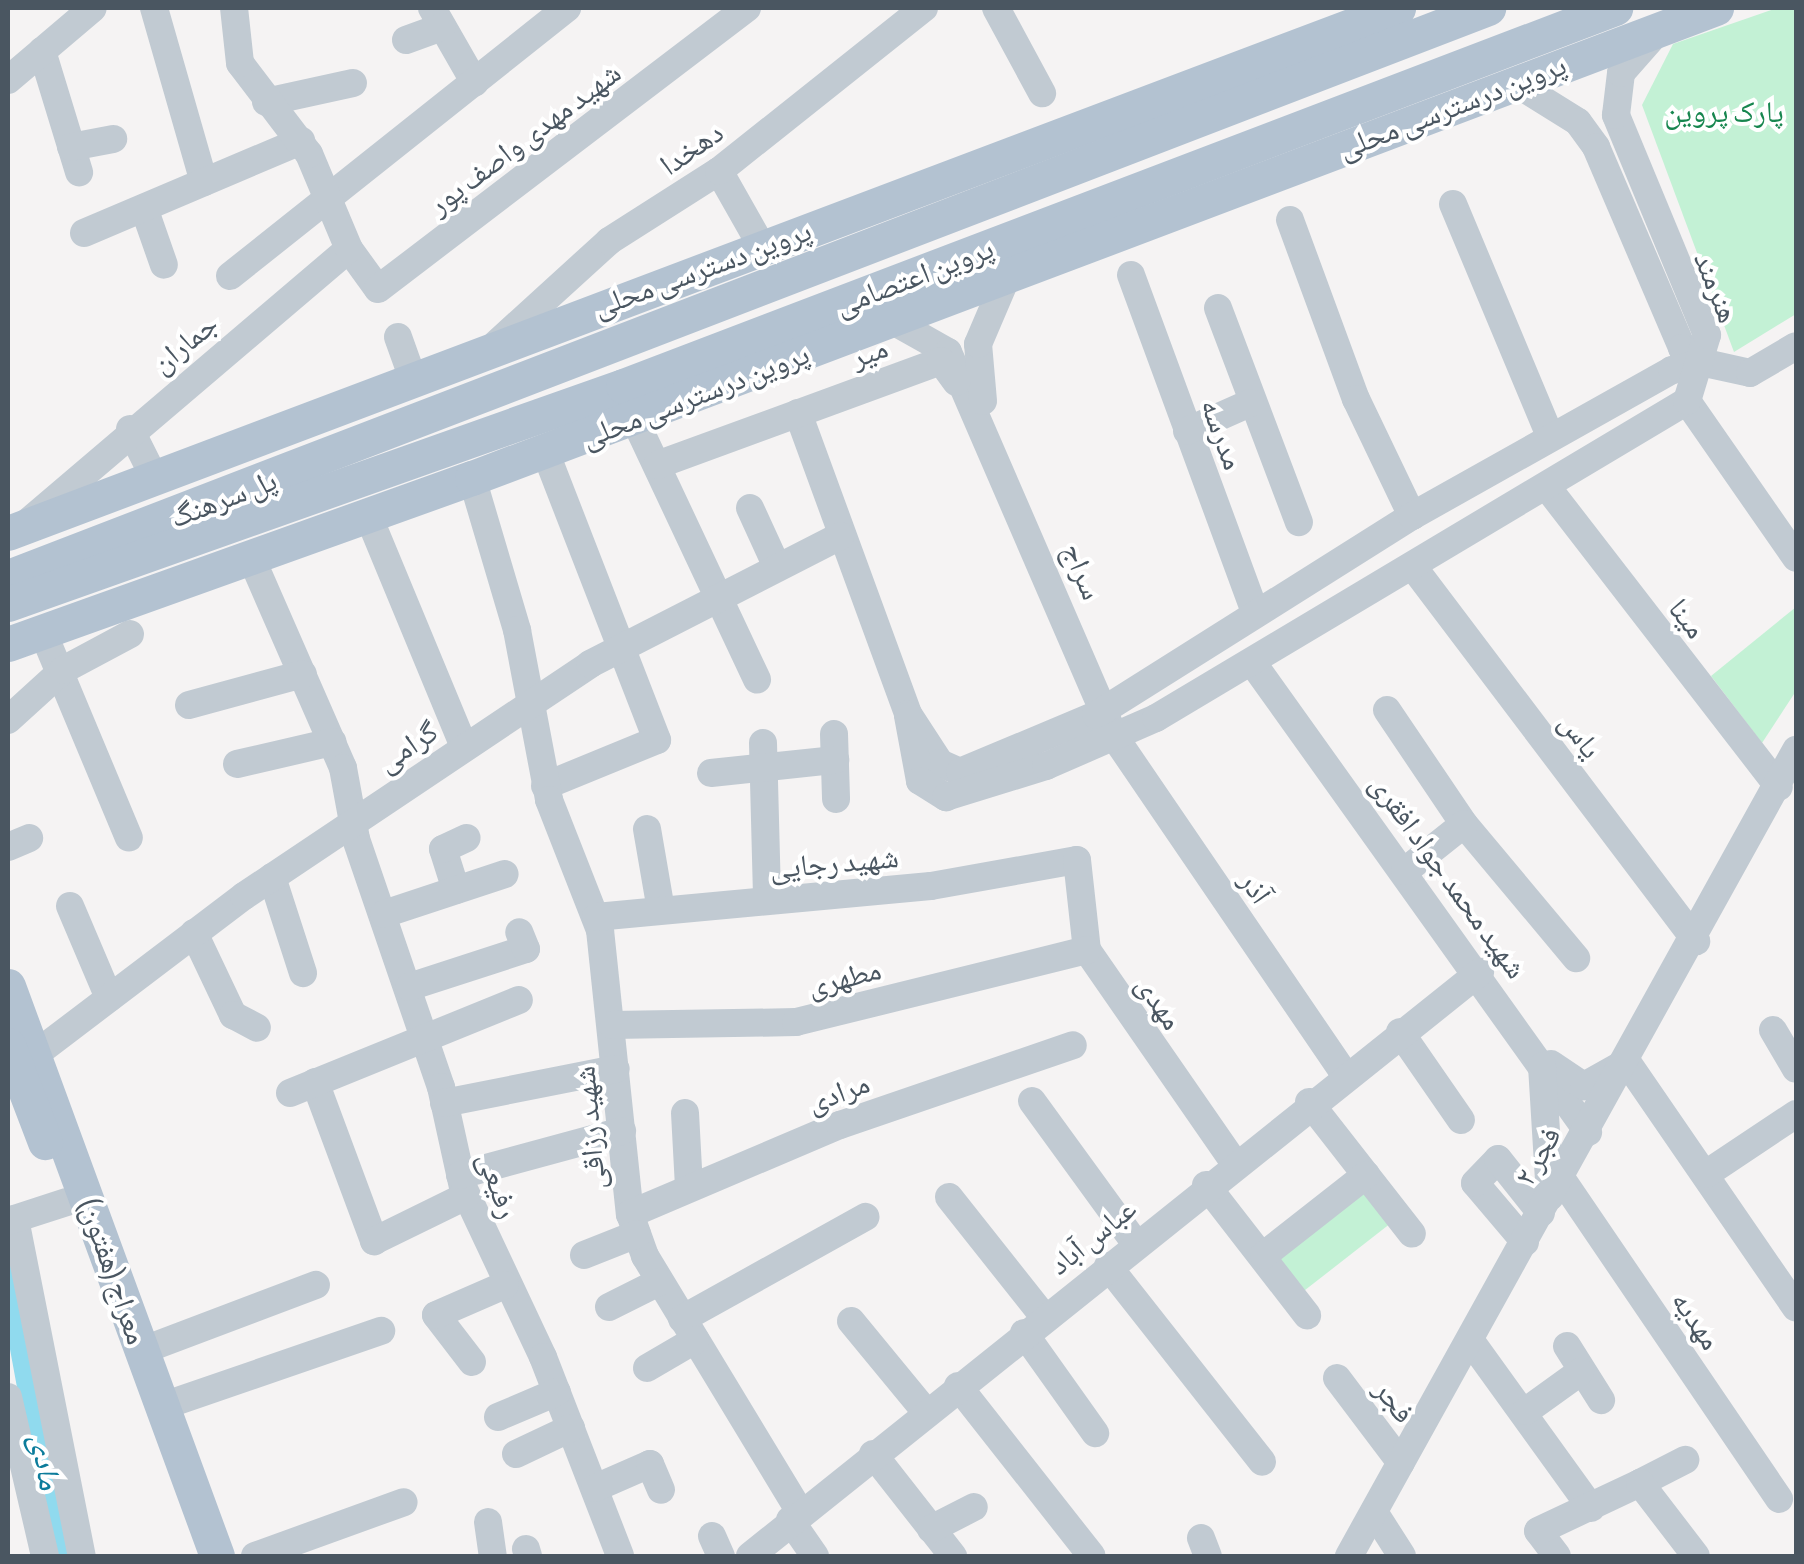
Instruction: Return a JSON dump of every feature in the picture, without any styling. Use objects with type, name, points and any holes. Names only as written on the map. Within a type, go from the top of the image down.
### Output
[{"type":"main road","name":"پروین دسترسی محلی","points":[[15,530],[496,344],[1398,8]]},
{"type":"main road","name":"پروین اعتصامی","points":[[437,415],[1488,8]]},
{"type":"main road","name":"پروین اعتصامی","points":[[220,540],[510,426],[1615,8]]},
{"type":"main road","name":"پروین درسترسی محلی","points":[[19,641],[220,540],[368,514],[472,478],[1716,8]]},
{"type":"main road","points":[[164,473],[437,415]]},
{"type":"main road","name":"پل سرهنگ","points":[[8,604],[220,540],[437,415]]},
{"type":"main road","name":"پل سرهنگ","points":[[8,577],[220,540]]},
{"type":"main road","name":"معراج (هفتون)","points":[[8,986],[15,1049],[195,1556]]},
{"type":"main road","name":"معراج (هفتون)","points":[[15,1049],[141,1352],[217,1556]]},
{"type":"street","points":[[8,80],[93,8]]},
{"type":"street","points":[[154,8],[204,182]]},
{"type":"street","points":[[234,8],[240,64],[266,102],[302,141],[349,249]]},
{"type":"street","name":"جماران","points":[[230,276],[567,8]]},
{"type":"street","name":"شهید مهدی واصف پور","points":[[349,249],[378,289],[746,8]]},
{"type":"street","name":"دهخدا","points":[[496,344],[588,259],[719,171],[924,8]]},
{"type":"street","points":[[996,8],[1042,93]]},
{"type":"street","points":[[406,40],[438,14],[475,84]]},
{"type":"street","name":"هنرمند","points":[[1514,82],[1578,122],[1596,147],[1682,348],[1705,363],[1708,335],[1622,134],[1621,74],[1660,28]]},
{"type":"street","points":[[42,51],[75,159],[112,139]]},
{"type":"street","points":[[266,102],[353,83]]},
{"type":"street","points":[[1596,147],[1622,134]]},
{"type":"street","points":[[84,233],[302,141]]},
{"type":"street","points":[[719,171],[762,246]]},
{"type":"street","points":[[1453,204],[1550,436]]},
{"type":"street","points":[[144,208],[164,264]]},
{"type":"street","points":[[1290,220],[1356,398],[1412,516]]},
{"type":"street","name":"جماران","points":[[15,530],[130,428],[349,249]]},
{"type":"street","points":[[585,311],[576,284],[588,259]]},
{"type":"street","name":"مدرسه","points":[[1130,275],[1256,614]]},
{"type":"street","name":"سراج","points":[[990,432],[978,344],[1007,276]]},
{"type":"street","points":[[1218,308],[1250,403],[1298,522]]},
{"type":"street","name":"سراج","points":[[892,320],[948,352],[975,400],[1110,723]]},
{"type":"street","points":[[398,337],[413,379]]},
{"type":"street","points":[[1110,723],[1256,614],[1412,516],[1550,436],[1672,370],[1705,363],[1750,373],[1796,346]]},
{"type":"street","name":"میر","points":[[658,465],[940,360],[975,400]]},
{"type":"street","points":[[798,413],[908,714],[920,780],[946,797],[973,795],[1110,723],[1252,662],[1687,401],[1705,363]]},
{"type":"street","points":[[1687,401],[1796,558]]},
{"type":"street","points":[[1186,431],[1250,403]]},
{"type":"street","points":[[634,418],[757,679]]},
{"type":"street","points":[[130,428],[164,473]]},
{"type":"street","points":[[545,451],[657,740],[546,786]]},
{"type":"street","name":"شهید رزاقی","points":[[472,478],[530,704],[546,786],[596,916],[634,1224],[660,1282],[815,1556]]},
{"type":"street","name":"مینا","points":[[1548,487],[1779,787]]},
{"type":"street","points":[[750,508],[776,567]]},
{"type":"street","points":[[368,514],[464,747]]},
{"type":"street","name":"گرامی","points":[[15,1049],[108,998],[272,877],[464,747],[620,648],[840,536]]},
{"type":"street","name":"رفیعی","points":[[220,540],[304,674],[332,742],[424,1035],[463,1186],[557,1392],[620,1556]]},
{"type":"street","name":"یاس","points":[[1414,568],[1696,941]]},
{"type":"street","points":[[8,720],[63,670],[130,634]]},
{"type":"street","points":[[19,641],[63,670],[129,838]]},
{"type":"street","name":"شهید محمد جواد افقری","points":[[1252,662],[1480,972],[1588,1132]]},
{"type":"street","points":[[189,705],[304,674]]},
{"type":"street","points":[[1387,710],[1464,824],[1576,958]]},
{"type":"street","name":"آذر","points":[[1110,723],[1345,1074]]},
{"type":"street","points":[[237,764],[332,742]]},
{"type":"street","points":[[711,773],[764,755],[834,747],[836,799]]},
{"type":"street","points":[[1779,787],[1796,750]]},
{"type":"street","points":[[764,755],[767,900]]},
{"type":"street","points":[[1779,787],[1796,762]]},
{"type":"street","name":"فجر ۲","points":[[1349,1556],[1779,787]]},
{"type":"street","points":[[1406,871],[1464,824]]},
{"type":"street","points":[[647,829],[661,910]]},
{"type":"street","points":[[456,890],[443,848],[467,838]]},
{"type":"street","name":"شهید رجایی","points":[[596,916],[767,900],[1076,860]]},
{"type":"street","name":"مهدی","points":[[1076,860],[1087,950],[1234,1162]]},
{"type":"street","points":[[384,914],[505,874]]},
{"type":"street","points":[[272,877],[303,973]]},
{"type":"street","points":[[70,906],[108,998]]},
{"type":"street","points":[[409,987],[526,949],[519,932]]},
{"type":"street","points":[[194,933],[233,1015],[257,1028]]},
{"type":"street","name":"مطهری","points":[[612,1024],[796,1022],[1087,950]]},
{"type":"street","name":"عباس آباد","points":[[750,1556],[1309,1102],[1480,972]]},
{"type":"street","points":[[519,1000],[424,1035],[302,1088],[374,1241],[463,1186],[622,1132]]},
{"type":"street","points":[[1773,1030],[1796,1069]]},
{"type":"street","points":[[1400,1032],[1461,1120]]},
{"type":"street","name":"مرادی","points":[[584,1255],[688,1188],[1073,1045]]},
{"type":"street","points":[[1539,1055],[1584,1086],[1627,1062],[1796,1308]]},
{"type":"street","points":[[1539,1055],[1551,1196]]},
{"type":"street","points":[[444,1103],[616,1069]]},
{"type":"street","points":[[1032,1101],[1135,1243]]},
{"type":"street","points":[[1309,1102],[1412,1234]]},
{"type":"street","points":[[685,1113],[688,1188]]},
{"type":"street","points":[[1706,1174],[1796,1114]]},
{"type":"street","name":"مهدیه","points":[[1525,1242],[1475,1184],[1498,1159],[1551,1196],[1779,1499]]},
{"type":"street","points":[[1264,1255],[1366,1175]]},
{"type":"street","points":[[1206,1185],[1307,1315]]},
{"type":"street","points":[[949,1197],[1034,1325],[1095,1433]]},
{"type":"street","points":[[67,1202],[11,1220],[82,1556]]},
{"type":"street","points":[[647,1368],[688,1329],[864,1217]]},
{"type":"street","points":[[1108,1266],[1262,1462]]},
{"type":"street","points":[[609,1306],[660,1282]]},
{"type":"street","points":[[141,1352],[316,1285]]},
{"type":"street","points":[[472,1362],[436,1315],[505,1285]]},
{"type":"street","points":[[851,1321],[926,1412]]},
{"type":"street","points":[[160,1407],[381,1331]]},
{"type":"street","points":[[1470,1340],[1526,1411],[1591,1508]]},
{"type":"street","points":[[1567,1346],[1600,1400]]},
{"type":"street","points":[[1526,1411],[1580,1372]]},
{"type":"street","name":"فجر","points":[[1338,1378],[1401,1463]]},
{"type":"street","points":[[958,1386],[1092,1556]]},
{"type":"street","points":[[498,1417],[557,1392]]},
{"type":"street","points":[[8,1397],[45,1556]]},
{"type":"street","points":[[516,1454],[571,1428]]},
{"type":"street","points":[[873,1454],[949,1555]]},
{"type":"street","points":[[1557,1556],[1538,1532],[1685,1460]]},
{"type":"street","points":[[594,1488],[650,1464],[661,1490]]},
{"type":"street","points":[[1640,1483],[1696,1556]]},
{"type":"street","points":[[254,1556],[404,1502]]},
{"type":"street","points":[[932,1529],[974,1507]]},
{"type":"street","points":[[1374,1512],[1402,1556]]},
{"type":"street","points":[[488,1522],[493,1556]]},
{"type":"green space","name":"پارک پروین","points":[[1777,8],[1796,8],[1796,314],[1734,352],[1642,105],[1673,44]]},
{"type":"green space","points":[[1796,607],[1796,691],[1762,743],[1711,676]]},
{"type":"green space","points":[[1364,1188],[1391,1223],[1300,1294],[1273,1255]]},
{"type":"waterway","name":"مادی","points":[[13,1277],[64,1556]]}]
